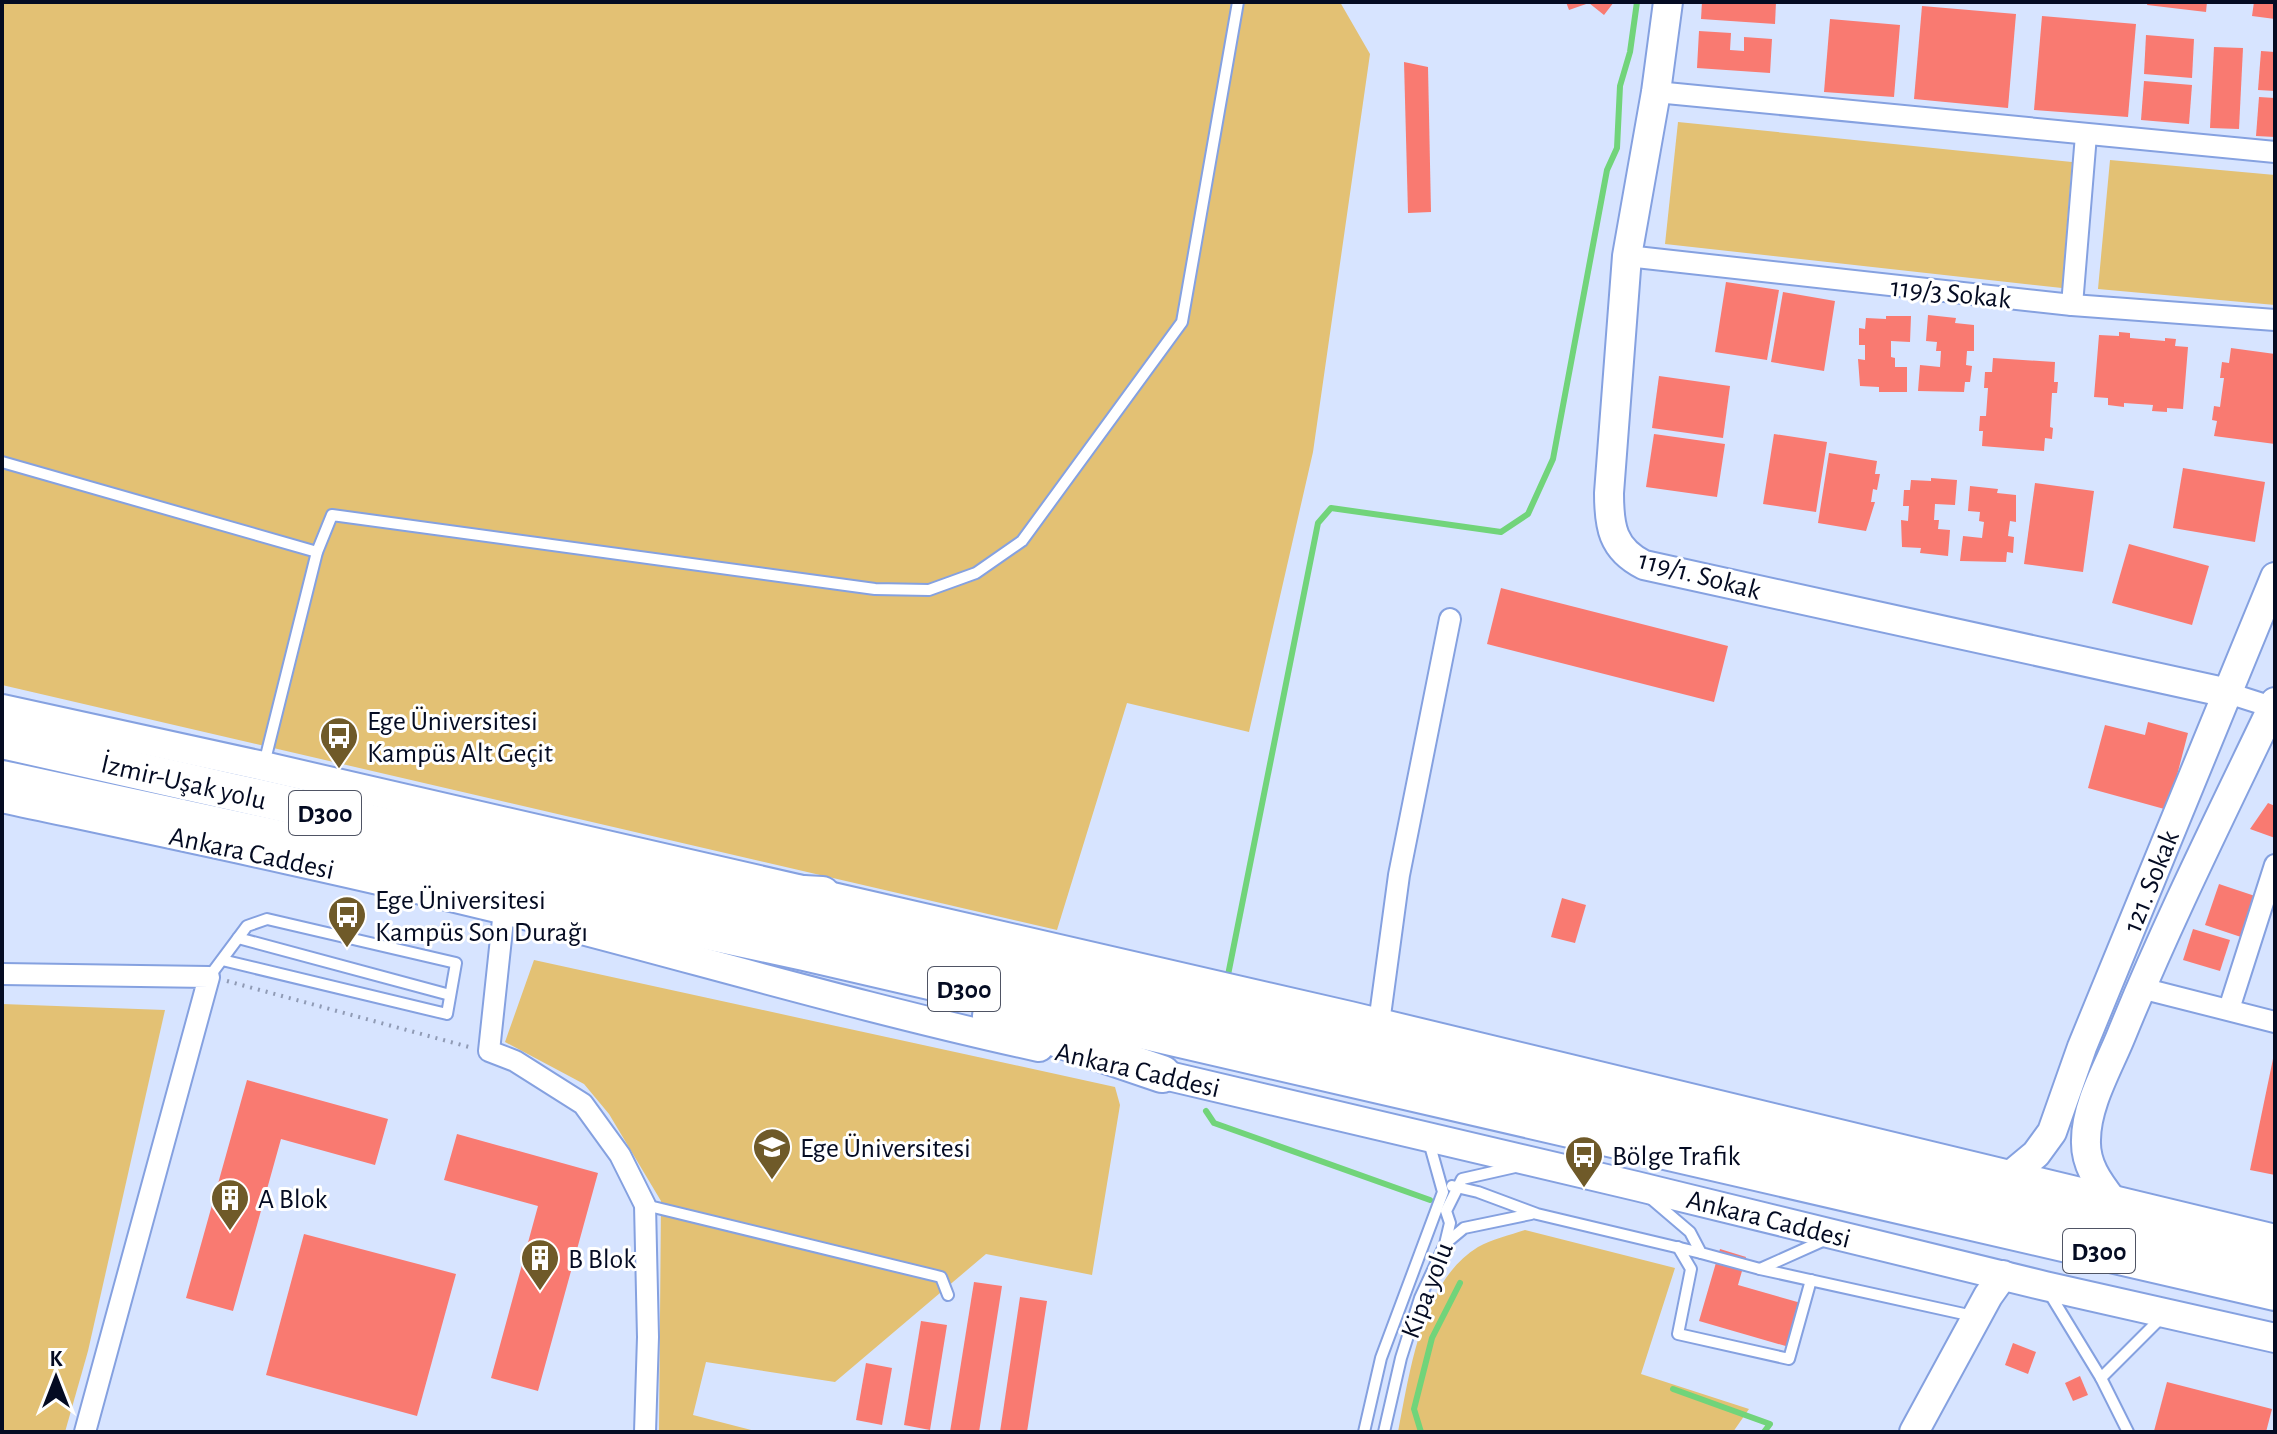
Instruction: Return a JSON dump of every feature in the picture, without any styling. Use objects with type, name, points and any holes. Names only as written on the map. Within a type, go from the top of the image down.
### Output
[{"type":"highway","name":"İzmir-Uşak yolu","points":[[2,740],[648,886]]},
{"type":"highway","name":"Ankara Caddesi","points":[[2,779],[1927,1195],[2275,1262]]},
{"type":"highway","points":[[648,886],[822,895]]},
{"type":"highway","name":"Ankara Caddesi","points":[[648,886],[1927,1195],[2275,1292]]},
{"type":"highway","points":[[804,952],[1162,1074]]},
{"type":"main road","name":"119/1. Sokak","points":[[1668,2],[1656,92],[1627,256],[1609,507],[1609,521],[1617,541],[1629,557],[1644,565],[2228,693]]},
{"type":"main road","name":"121. Sokak","points":[[2012,1174],[2036,1154],[2052,1132],[2082,1047],[2275,577]]},
{"type":"main road","name":"121. Sokak","points":[[2112,1200],[2089,1163],[2086,1140],[2092,1108],[2141,988],[2274,706]]},
{"type":"main road","points":[[2,709],[263,766],[1379,1023],[2275,1239]]},
{"type":"main road","name":"Ankara Caddesi","points":[[2,798],[504,910],[944,1027],[1162,1074],[2045,1286],[2275,1338]]},
{"type":"main road","points":[[1914,1432],[2003,1275]]},
{"type":"street","points":[[1656,92],[2275,152]]},
{"type":"street","points":[[2072,305],[2086,135]]},
{"type":"street","name":"119/3 Sokak","points":[[1627,256],[2072,305],[2275,320]]},
{"type":"street","points":[[1379,1023],[1399,875],[1450,619]]},
{"type":"street","points":[[2228,693],[2274,706]]},
{"type":"street","points":[[2229,1009],[2275,865]]},
{"type":"street","points":[[504,910],[489,1051],[515,1061],[583,1104],[620,1155],[645,1205],[648,1337],[645,1432]]},
{"type":"street","points":[[2,974],[209,977],[85,1432]]},
{"type":"street","points":[[2141,988],[2275,1022]]},
{"type":"lane","points":[[263,766],[317,552],[332,515],[875,589],[929,590],[976,573],[1022,541],[1182,322],[1238,2]]},
{"type":"lane","points":[[2,462],[317,552]]},
{"type":"lane","points":[[209,977],[247,926],[267,919],[456,963],[447,1014],[222,960]]},
{"type":"lane","points":[[238,938],[450,995]]},
{"type":"lane","points":[[1426,1136],[1443,1192],[1451,1186],[1458,1186],[1537,1214],[1760,1269],[1977,1317]]},
{"type":"lane","points":[[1458,1186],[1462,1179],[1536,1162]]},
{"type":"lane","name":"Kipa yolu","points":[[1384,1432],[1401,1358],[1420,1298],[1450,1229],[1446,1211],[1458,1186]]},
{"type":"lane","points":[[1636,1186],[1690,1232],[1701,1253]]},
{"type":"lane","name":"Kipa yolu","points":[[1364,1432],[1381,1358],[1443,1192]]},
{"type":"lane","points":[[645,1205],[941,1277],[948,1295]]},
{"type":"lane","points":[[1445,1244],[1464,1228],[1537,1214]]},
{"type":"lane","points":[[1760,1269],[1837,1235]]},
{"type":"lane","points":[[1678,1247],[1691,1269],[1678,1334],[1789,1359],[1811,1280]]},
{"type":"lane","points":[[2045,1286],[2101,1378],[2128,1432]]},
{"type":"lane","points":[[2101,1378],[2167,1313]]},
{"type":"path","points":[[209,977],[489,1051]]},
{"type":"shaded area","points":[[2,2],[1340,2],[1370,54],[1313,452],[1249,732],[1127,703],[1057,930],[2,685]]},
{"type":"shaded area","points":[[1678,122],[2072,162],[2062,288],[1665,244]]},
{"type":"shaded area","points":[[2110,160],[2275,175],[2275,305],[2098,289]]},
{"type":"shaded area","points":[[534,960],[1115,1087],[1120,1105],[1092,1275],[986,1254],[835,1382],[706,1362],[693,1415],[759,1432],[659,1432],[661,1201],[609,1114],[584,1084],[505,1042]]},
{"type":"shaded area","points":[[2,1004],[165,1010],[88,1351],[65,1432],[2,1432]]},
{"type":"shaded area","points":[[1525,1230],[1675,1268],[1641,1374],[1749,1409],[1733,1432],[1398,1432],[1421,1330],[1443,1282],[1478,1247]]},
{"type":"building","points":[[1566,2],[1614,2],[1604,15],[1589,3],[1569,10]]},
{"type":"building","points":[[1702,2],[1776,2],[1775,24],[1701,19]]},
{"type":"building","points":[[2148,2],[2207,2],[2206,12],[2147,5]]},
{"type":"building","points":[[2254,2],[2275,2],[2275,19],[2252,16]]},
{"type":"building","points":[[1922,6],[2016,14],[2008,108],[1914,99]]},
{"type":"building","points":[[2042,16],[2136,24],[2128,117],[2034,110]]},
{"type":"building","points":[[1830,19],[1900,25],[1894,97],[1824,92]]},
{"type":"building","points":[[1699,31],[1731,33],[1730,50],[1744,51],[1744,37],[1772,39],[1770,73],[1697,68]]},
{"type":"building","points":[[2146,35],[2194,39],[2192,78],[2144,74]]},
{"type":"building","points":[[2214,47],[2243,48],[2239,129],[2210,128]]},
{"type":"building","points":[[2261,51],[2275,52],[2275,91],[2258,90]]},
{"type":"building","points":[[1404,62],[1428,67],[1431,212],[1408,213]]},
{"type":"building","points":[[2144,81],[2192,85],[2189,124],[2141,120]]},
{"type":"building","points":[[2259,97],[2275,98],[2275,137],[2256,136]]},
{"type":"building","points":[[1726,282],[1779,290],[1767,360],[1715,352]]},
{"type":"building","points":[[1783,292],[1835,301],[1824,371],[1771,362]]},
{"type":"building","points":[[1928,315],[1956,318],[1955,323],[1974,325],[1974,351],[1967,351],[1966,365],[1972,366],[1970,382],[1965,382],[1964,392],[1918,391],[1920,365],[1940,367],[1941,351],[1936,351],[1937,342],[1926,341]]},
{"type":"building","points":[[1886,316],[1911,316],[1910,342],[1891,341],[1891,357],[1895,358],[1895,367],[1907,367],[1907,392],[1879,392],[1879,387],[1860,386],[1858,359],[1865,360],[1865,345],[1859,345],[1859,328],[1865,329],[1866,318],[1886,319]]},
{"type":"building","points":[[2119,332],[2130,333],[2130,338],[2176,339],[2175,346],[2188,347],[2183,409],[2152,411],[2153,405],[2108,405],[2108,398],[2094,397],[2099,335],[2119,336]]},
{"type":"building","points":[[2231,348],[2275,354],[2275,444],[2214,436],[2217,421],[2212,420],[2214,406],[2220,407],[2224,378],[2220,378],[2222,362],[2229,363]]},
{"type":"building","points":[[1993,358],[2055,362],[2054,382],[2058,382],[2057,393],[2052,393],[2052,439],[2045,438],[2044,451],[1982,446],[1980,416],[1986,416],[1988,388],[1984,388],[1985,372],[1992,372]]},
{"type":"building","points":[[1659,376],[1730,386],[1723,438],[1652,428]]},
{"type":"building","points":[[1654,434],[1725,444],[1717,497],[1646,487]]},
{"type":"building","points":[[1774,434],[1827,442],[1816,512],[1763,504]]},
{"type":"building","points":[[1829,453],[1877,461],[1875,474],[1880,474],[1877,490],[1873,489],[1871,502],[1875,502],[1866,531],[1818,523]]},
{"type":"building","points":[[2183,468],[2265,482],[2255,542],[2173,528]]},
{"type":"building","points":[[1931,478],[1957,480],[1955,505],[1935,504],[1934,520],[1939,520],[1938,529],[1950,530],[1948,556],[1920,553],[1921,548],[1902,547],[1901,520],[1908,521],[1909,506],[1903,506],[1904,490],[1910,490],[1911,480],[1931,481]]},
{"type":"building","points":[[2035,483],[2094,491],[2083,572],[2024,564]]},
{"type":"building","points":[[1970,486],[1998,489],[1997,493],[2016,495],[2016,522],[2010,521],[2008,536],[2014,537],[2013,553],[2007,552],[2006,562],[1960,561],[1963,536],[1982,538],[1984,522],[1979,521],[1980,512],[1968,511]]},
{"type":"building","points":[[2129,544],[2209,566],[2192,625],[2112,603]]},
{"type":"building","points":[[1501,588],[1728,646],[1714,702],[1487,644]]},
{"type":"building","points":[[2148,722],[2188,733],[2168,810],[2088,788],[2105,725],[2145,735]]},
{"type":"building","points":[[2268,803],[2275,806],[2275,838],[2250,829]]},
{"type":"building","points":[[2219,884],[2261,898],[2247,939],[2205,925]]},
{"type":"building","points":[[1562,898],[1586,905],[1575,943],[1551,937]]},
{"type":"building","points":[[2193,929],[2230,940],[2220,971],[2183,960]]},
{"type":"building","points":[[2275,1054],[2275,1175],[2250,1170]]},
{"type":"building","name":"A Blok","points":[[247,1080],[388,1119],[375,1165],[281,1139],[233,1311],[186,1298]]},
{"type":"building","name":"B Blok","points":[[457,1134],[598,1173],[538,1391],[491,1378],[538,1206],[444,1180]]},
{"type":"building","points":[[304,1234],[456,1274],[417,1416],[266,1375]]},
{"type":"building","points":[[1720,1249],[1746,1257],[1738,1285],[1801,1303],[1789,1347],[1699,1321]]},
{"type":"building","points":[[974,1282],[1002,1286],[979,1432],[950,1432]]},
{"type":"building","points":[[1020,1297],[1047,1301],[1027,1432],[1000,1432]]},
{"type":"building","points":[[921,1321],[947,1325],[930,1430],[904,1425]]},
{"type":"building","points":[[2013,1343],[2036,1352],[2028,1374],[2005,1365]]},
{"type":"building","points":[[866,1363],[892,1368],[882,1425],[856,1420]]},
{"type":"building","points":[[2080,1376],[2088,1395],[2073,1401],[2065,1383]]},
{"type":"building","points":[[2167,1382],[2272,1409],[2266,1432],[2154,1431]]},
{"type":"waterway","points":[[1227,980],[1318,523],[1331,508],[1501,532],[1528,514],[1553,459],[1607,170],[1617,148],[1620,86],[1630,52],[1637,2]]},
{"type":"waterway","points":[[1206,1111],[1214,1123],[1430,1200]]},
{"type":"waterway","points":[[1421,1432],[1414,1409],[1432,1338],[1460,1283]]},
{"type":"waterway","points":[[1673,1389],[1770,1424],[1764,1432]]},
{"type":"place","name":"Ege Üniversitesi Kampüs Alt Geçit","points":[[339,770]]},
{"type":"place","name":"Ege Üniversitesi Kampüs Son Durağı","points":[[347,949]]},
{"type":"place","name":"Ege Üniversitesi","points":[[772,1181]]},
{"type":"place","name":"Bölge Trafik","points":[[1584,1189]]},
{"type":"place","name":"A Blok","points":[[230,1232]]},
{"type":"place","name":"B Blok","points":[[540,1292]]}]
